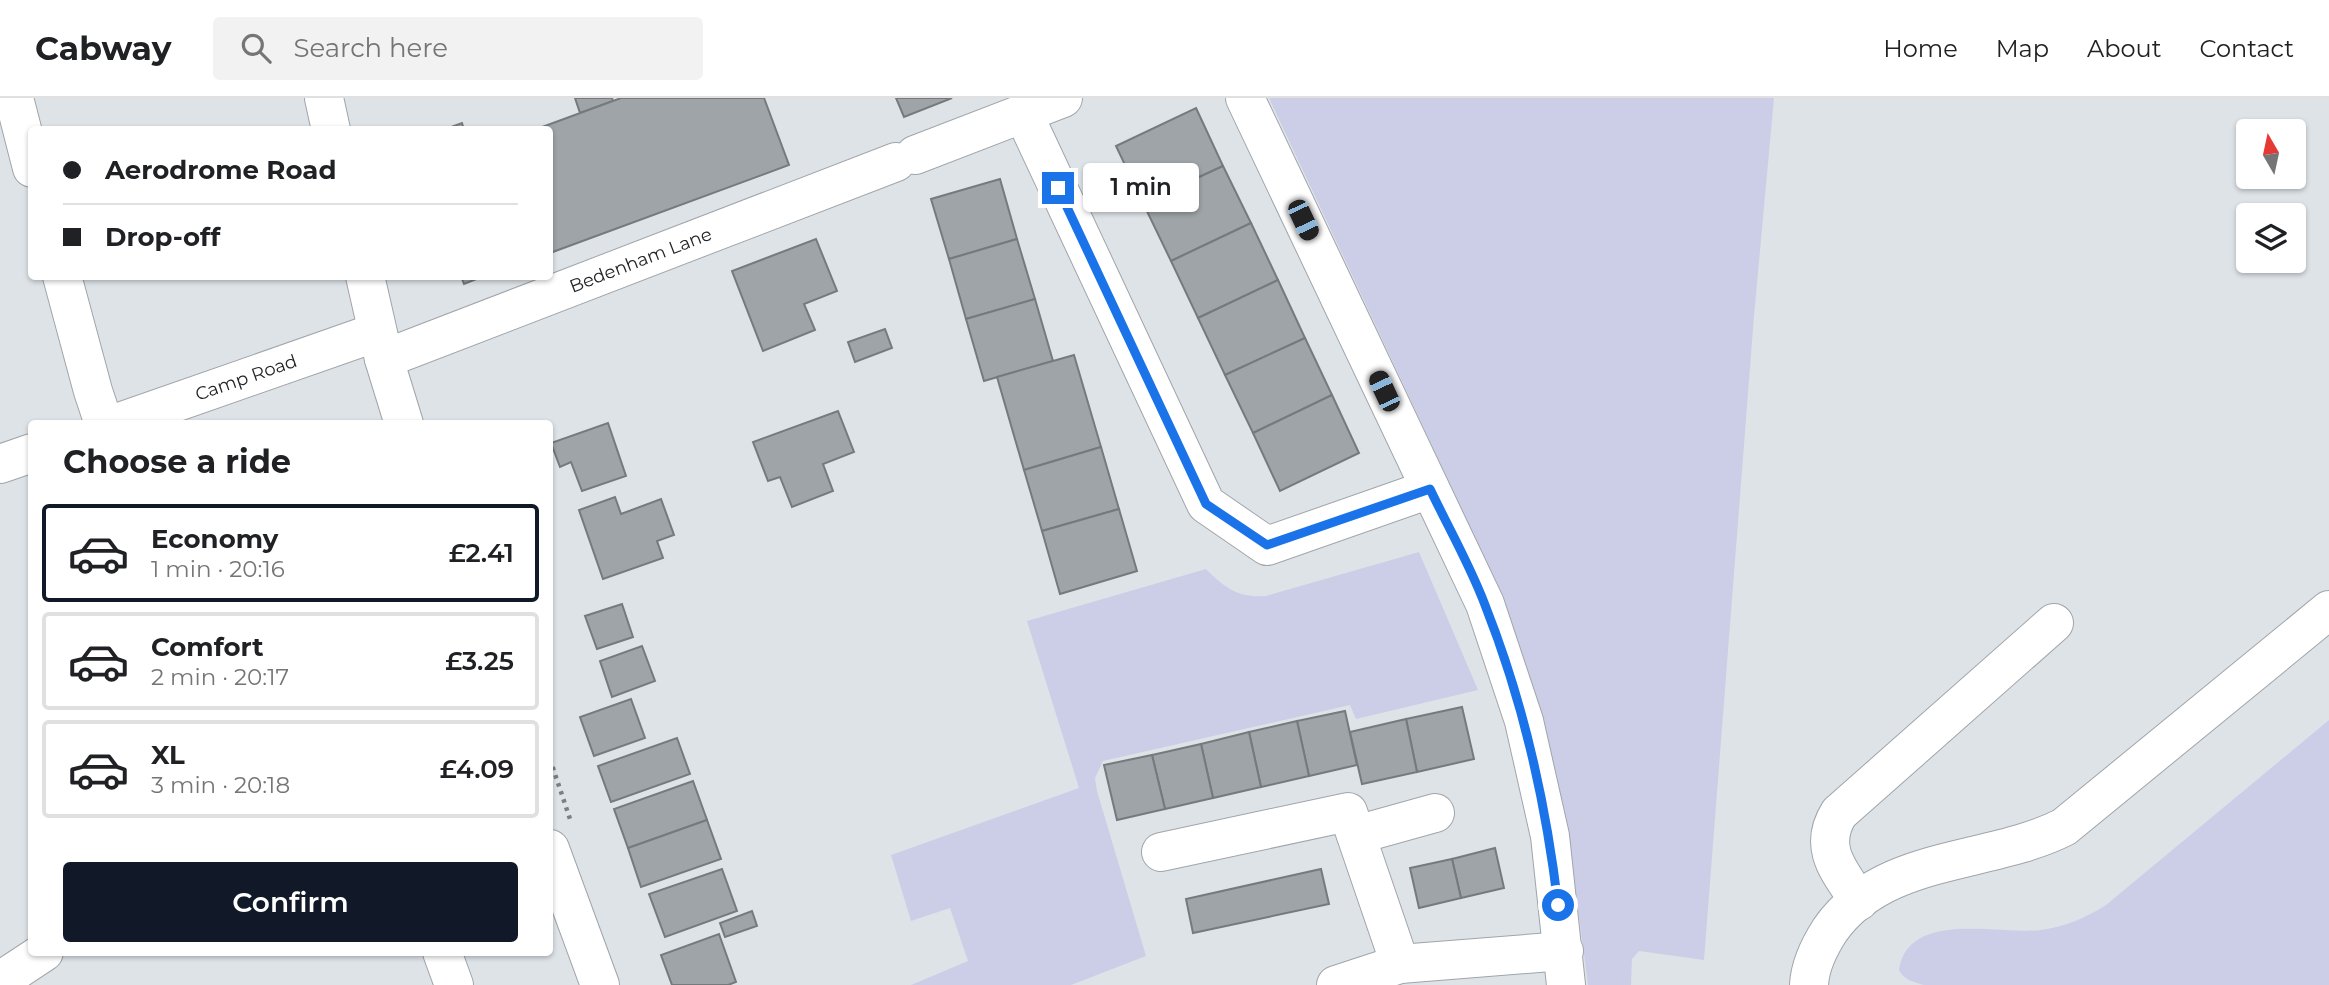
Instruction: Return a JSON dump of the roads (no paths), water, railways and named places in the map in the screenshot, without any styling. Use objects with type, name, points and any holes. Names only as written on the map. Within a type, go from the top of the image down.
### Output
[{"type":"street","points":[[14,98],[28,152]]},
{"type":"street","points":[[324,98],[330,126]]},
{"type":"street","points":[[1245,98],[1485,604],[1524,721],[1550,836],[1565,968],[1400,964],[1336,985]]},
{"type":"street","points":[[1046,103],[1206,504],[1267,545],[1430,489]]},
{"type":"street","name":"Bedenham Lane","points":[[381,345],[906,159],[1046,103]]},
{"type":"street","points":[[63,280],[103,420]]},
{"type":"street","points":[[366,280],[403,420]]},
{"type":"street","name":"Camp Road","points":[[128,420],[381,345]]},
{"type":"street","points":[[0,464],[28,454]]},
{"type":"street","points":[[1809,985],[1811,970],[1821,945],[1842,915],[1859,901],[1885,884],[1917,871],[2042,838],[2064,827],[2329,610]]},
{"type":"street","points":[[1859,901],[1832,858],[1831,829],[1839,813],[2054,622]]},
{"type":"street","points":[[1161,852],[1348,812],[1400,964]]},
{"type":"street","points":[[1356,835],[1435,813]]},
{"type":"street","points":[[553,857],[600,985]]},
{"type":"street","points":[[0,981],[38,956]]},
{"type":"street","points":[[443,956],[454,985]]}]
